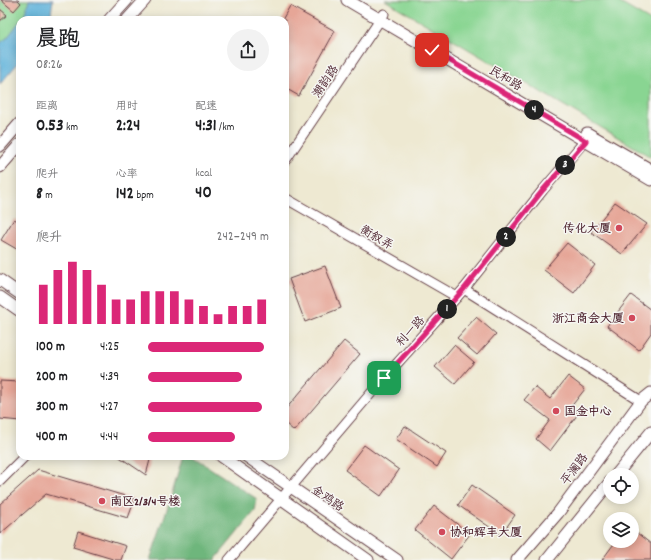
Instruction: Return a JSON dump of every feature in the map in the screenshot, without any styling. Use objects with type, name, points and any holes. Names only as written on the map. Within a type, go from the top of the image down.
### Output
[{"type":"main road","points":[[113,16],[127,0]]},
{"type":"main road","points":[[131,16],[145,0]]},
{"type":"main road","name":"民和路","points":[[348,0],[382,17],[588,138],[651,180]]},
{"type":"main road","name":"民和路","points":[[361,0],[382,17]]},
{"type":"main road","points":[[0,146],[16,128]]},
{"type":"main road","name":"民和路","points":[[588,138],[651,170]]},
{"type":"main road","points":[[0,167],[16,149]]},
{"type":"main road","points":[[0,280],[16,291]]},
{"type":"main road","points":[[0,297],[16,308]]},
{"type":"main road","name":"平澜路","points":[[518,560],[558,513],[641,401],[651,393]]},
{"type":"main road","points":[[622,468],[651,432]]},
{"type":"main road","points":[[226,460],[368,560]]},
{"type":"main road","name":"金鸡路","points":[[252,460],[397,560]]},
{"type":"main road","points":[[547,560],[603,491]]},
{"type":"street","name":"潮韵路","points":[[289,155],[382,17]]},
{"type":"street","name":"利一路","points":[[229,560],[384,378],[464,289],[543,190],[588,138]]},
{"type":"street","name":"衡叙弄","points":[[289,200],[457,297]]},
{"type":"street","points":[[464,289],[641,401]]},
{"type":"street","points":[[0,481],[21,460]]},
{"type":"green space","points":[[0,0],[34,0],[27,16],[16,16],[16,31],[0,50]]},
{"type":"green space","points":[[385,0],[615,0],[651,21],[651,157]]},
{"type":"green space","points":[[182,460],[198,460],[257,499],[255,511],[215,560],[150,560]]},
{"type":"water","points":[[29,0],[53,0],[51,16],[24,16]]},
{"type":"water","points":[[16,26],[16,66],[0,84],[0,43],[7,38]]},
{"type":"building","points":[[1,0],[18,0],[21,3],[14,11]]},
{"type":"building","points":[[290,6],[335,31],[299,96],[289,90],[289,16],[284,16]]},
{"type":"building","points":[[0,9],[7,15],[0,21]]},
{"type":"building","name":"传化大厦","points":[[615,202],[647,224],[622,254],[591,232]]},
{"type":"building","points":[[14,219],[16,220],[16,249],[1,240]]},
{"type":"building","points":[[567,243],[595,265],[574,293],[544,270]]},
{"type":"building","points":[[325,266],[341,308],[305,322],[289,279]]},
{"type":"building","name":"浙江商会大厦","points":[[631,295],[651,310],[651,333],[639,350],[607,326]]},
{"type":"building","points":[[476,317],[496,334],[477,355],[457,338]]},
{"type":"building","points":[[344,341],[360,354],[294,431],[289,427],[289,405]]},
{"type":"building","points":[[454,345],[474,362],[455,384],[435,367]]},
{"type":"building","name":"国金中心","points":[[568,376],[585,389],[570,408],[578,414],[550,451],[536,439],[550,420],[524,400],[535,387],[550,399]]},
{"type":"building","points":[[0,381],[16,382],[16,421],[0,419]]},
{"type":"building","points":[[405,426],[446,453],[437,467],[396,439]]},
{"type":"building","points":[[364,445],[399,470],[381,496],[345,470]]},
{"type":"building","points":[[124,460],[150,460],[146,475]]},
{"type":"building","name":"南区2/3/4号楼","points":[[38,470],[135,499],[128,518],[46,494],[0,534],[0,504]]},
{"type":"building","points":[[472,485],[515,515],[501,535],[458,505]]},
{"type":"building","name":"协和辉丰大厦","points":[[434,506],[470,534],[451,559],[415,530]]},
{"type":"building","points":[[78,531],[126,546],[121,560],[116,560],[73,547]]},
{"type":"building","points":[[639,535],[651,544],[651,560],[602,560],[611,548],[639,548]]},
{"type":"place","name":"传化大厦","points":[[619,228]]},
{"type":"place","name":"浙江商会大厦","points":[[632,318]]},
{"type":"place","name":"国金中心","points":[[556,411]]},
{"type":"place","name":"南区2/3/4号楼","points":[[102,501]]},
{"type":"place","name":"协和辉丰大厦","points":[[442,532]]},
{"type":"route","points":[[384,378],[464,289],[543,190],[586,141],[432,50]]}]
